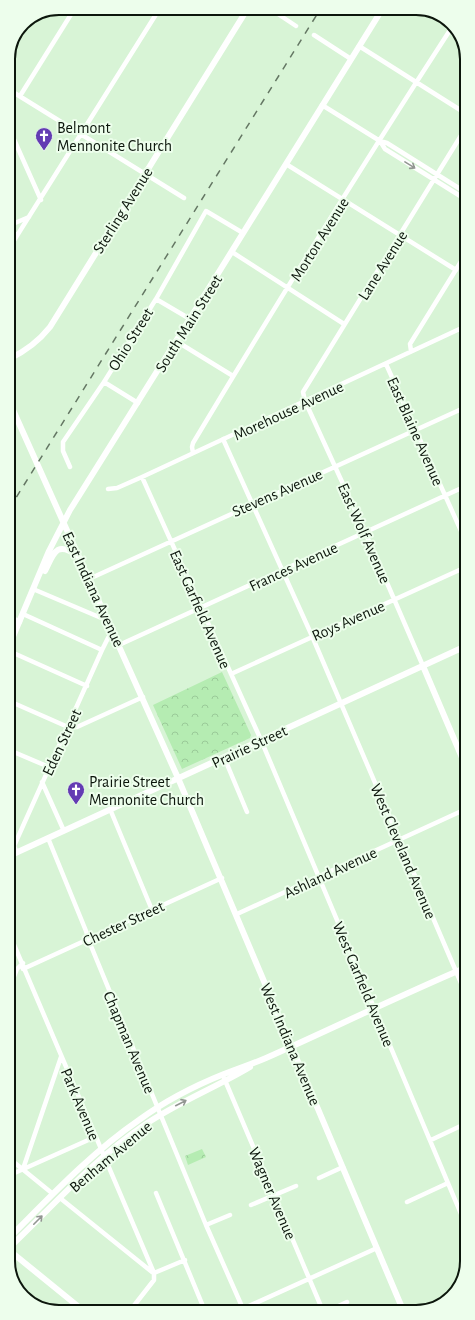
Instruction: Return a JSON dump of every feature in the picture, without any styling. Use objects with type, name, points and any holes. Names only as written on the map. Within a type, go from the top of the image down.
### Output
[{"type":"main road","name":"Sterling Avenue","points":[[15,356],[33,345],[50,327],[244,15]]},
{"type":"main road","name":"South Main Street","points":[[15,633],[49,551],[78,496],[138,404],[379,15]]},
{"type":"main road","name":"East Indiana Avenue","points":[[15,414],[143,697],[178,778]]},
{"type":"main road","points":[[40,574],[45,571],[54,553],[58,549],[64,548],[78,556]]},
{"type":"main road","name":"Prairie Street","points":[[15,847],[48,838],[64,831],[460,649]]},
{"type":"main road","points":[[423,666],[460,753]]},
{"type":"main road","name":"West Indiana Avenue","points":[[178,778],[222,878],[401,1305]]},
{"type":"main road","name":"Benham Avenue","points":[[15,1232],[100,1149],[134,1123],[158,1108],[184,1093],[223,1074],[265,1058],[460,970]]},
{"type":"main road","name":"Benham Avenue","points":[[15,1242],[60,1198],[129,1136],[160,1114],[226,1082],[265,1058]]},
{"type":"main road","points":[[15,1255],[76,1305]]},
{"type":"street","points":[[20,96],[71,15]]},
{"type":"street","points":[[16,237],[41,200],[156,15]]},
{"type":"street","points":[[280,15],[296,26]]},
{"type":"street","name":"Morton Avenue","points":[[193,453],[193,443],[288,288],[450,31]]},
{"type":"street","points":[[314,35],[351,59]]},
{"type":"street","points":[[359,46],[460,110]]},
{"type":"street","points":[[15,93],[184,198]]},
{"type":"street","points":[[322,105],[380,141],[387,143],[460,195]]},
{"type":"street","name":"Lane Avenue","points":[[305,402],[304,392],[344,324],[460,137]]},
{"type":"street","points":[[15,142],[41,200]]},
{"type":"street","points":[[286,164],[456,270]]},
{"type":"street","points":[[436,177],[460,189]]},
{"type":"street","name":"Ohio Street","points":[[70,466],[63,451],[63,442],[104,382],[156,299],[206,211],[243,233]]},
{"type":"street","points":[[15,223],[30,216]]},
{"type":"street","points":[[232,252],[344,324]]},
{"type":"street","points":[[411,351],[410,344],[460,264]]},
{"type":"street","points":[[156,299],[190,319]]},
{"type":"street","name":"Morehouse Avenue","points":[[108,489],[118,488],[223,440],[460,328]]},
{"type":"street","points":[[176,341],[234,376]]},
{"type":"street","name":"East Blaine Avenue","points":[[386,364],[460,529]]},
{"type":"street","points":[[104,382],[138,404]]},
{"type":"street","name":"East Wolf Avenue","points":[[305,402],[365,532],[423,666]]},
{"type":"street","name":"Stevens Avenue","points":[[89,579],[252,503],[460,410]]},
{"type":"street","name":"West Cleveland Avenue","points":[[223,440],[342,704],[460,981]]},
{"type":"street","name":"East Garfield Avenue","points":[[142,477],[261,740]]},
{"type":"street","name":"Frances Avenue","points":[[119,645],[460,489]]},
{"type":"street","name":"Roys Avenue","points":[[231,674],[460,570]]},
{"type":"street","points":[[33,589],[107,619]]},
{"type":"street","points":[[23,614],[102,650]]},
{"type":"street","points":[[15,619],[20,622]]},
{"type":"street","name":"Eden Street","points":[[15,843],[102,650],[113,632]]},
{"type":"street","points":[[15,654],[87,686]]},
{"type":"street","points":[[15,703],[68,727],[77,727],[143,697]]},
{"type":"street","name":"West Garfield Avenue","points":[[261,740],[460,1211]]},
{"type":"street","points":[[15,753],[49,767]]},
{"type":"street","points":[[224,757],[247,812]]},
{"type":"street","points":[[42,782],[64,831]]},
{"type":"street","points":[[110,809],[152,910]]},
{"type":"street","name":"Ashland Avenue","points":[[237,914],[460,812]]},
{"type":"street","name":"Chapman Avenue","points":[[48,838],[206,1225],[242,1305]]},
{"type":"street","name":"Chester Street","points":[[23,966],[89,939],[222,878]]},
{"type":"street","name":"Park Avenue","points":[[15,947],[154,1273]]},
{"type":"street","points":[[15,973],[17,968],[23,966]]},
{"type":"street","points":[[23,1169],[61,1057]]},
{"type":"street","name":"Wagner Avenue","points":[[223,1074],[321,1305]]},
{"type":"street","points":[[431,1140],[460,1126]]},
{"type":"street","points":[[15,1173],[95,1137]]},
{"type":"street","points":[[15,1163],[53,1194]]},
{"type":"street","points":[[319,1178],[343,1167]]},
{"type":"street","points":[[406,1202],[448,1183]]},
{"type":"street","points":[[251,1205],[296,1186]]},
{"type":"street","points":[[156,1193],[203,1305]]},
{"type":"street","points":[[60,1198],[154,1273]]},
{"type":"street","points":[[206,1225],[230,1215]]},
{"type":"street","points":[[254,1305],[377,1248]]},
{"type":"street","points":[[154,1273],[184,1260]]},
{"type":"street","points":[[134,1305],[154,1280],[154,1273]]},
{"type":"street","points":[[341,1305],[347,1302]]},
{"type":"green space","points":[[222,672],[251,735],[250,738],[182,769],[153,705]]},
{"type":"green space","points":[[202,1149],[206,1157],[188,1165],[185,1156]]},
{"type":"railway","points":[[15,499],[317,15]]},
{"type":"place","name":"Belmont Mennonite Church","points":[[44,151]]},
{"type":"place","name":"Prairie Street Mennonite Church","points":[[76,805]]}]
